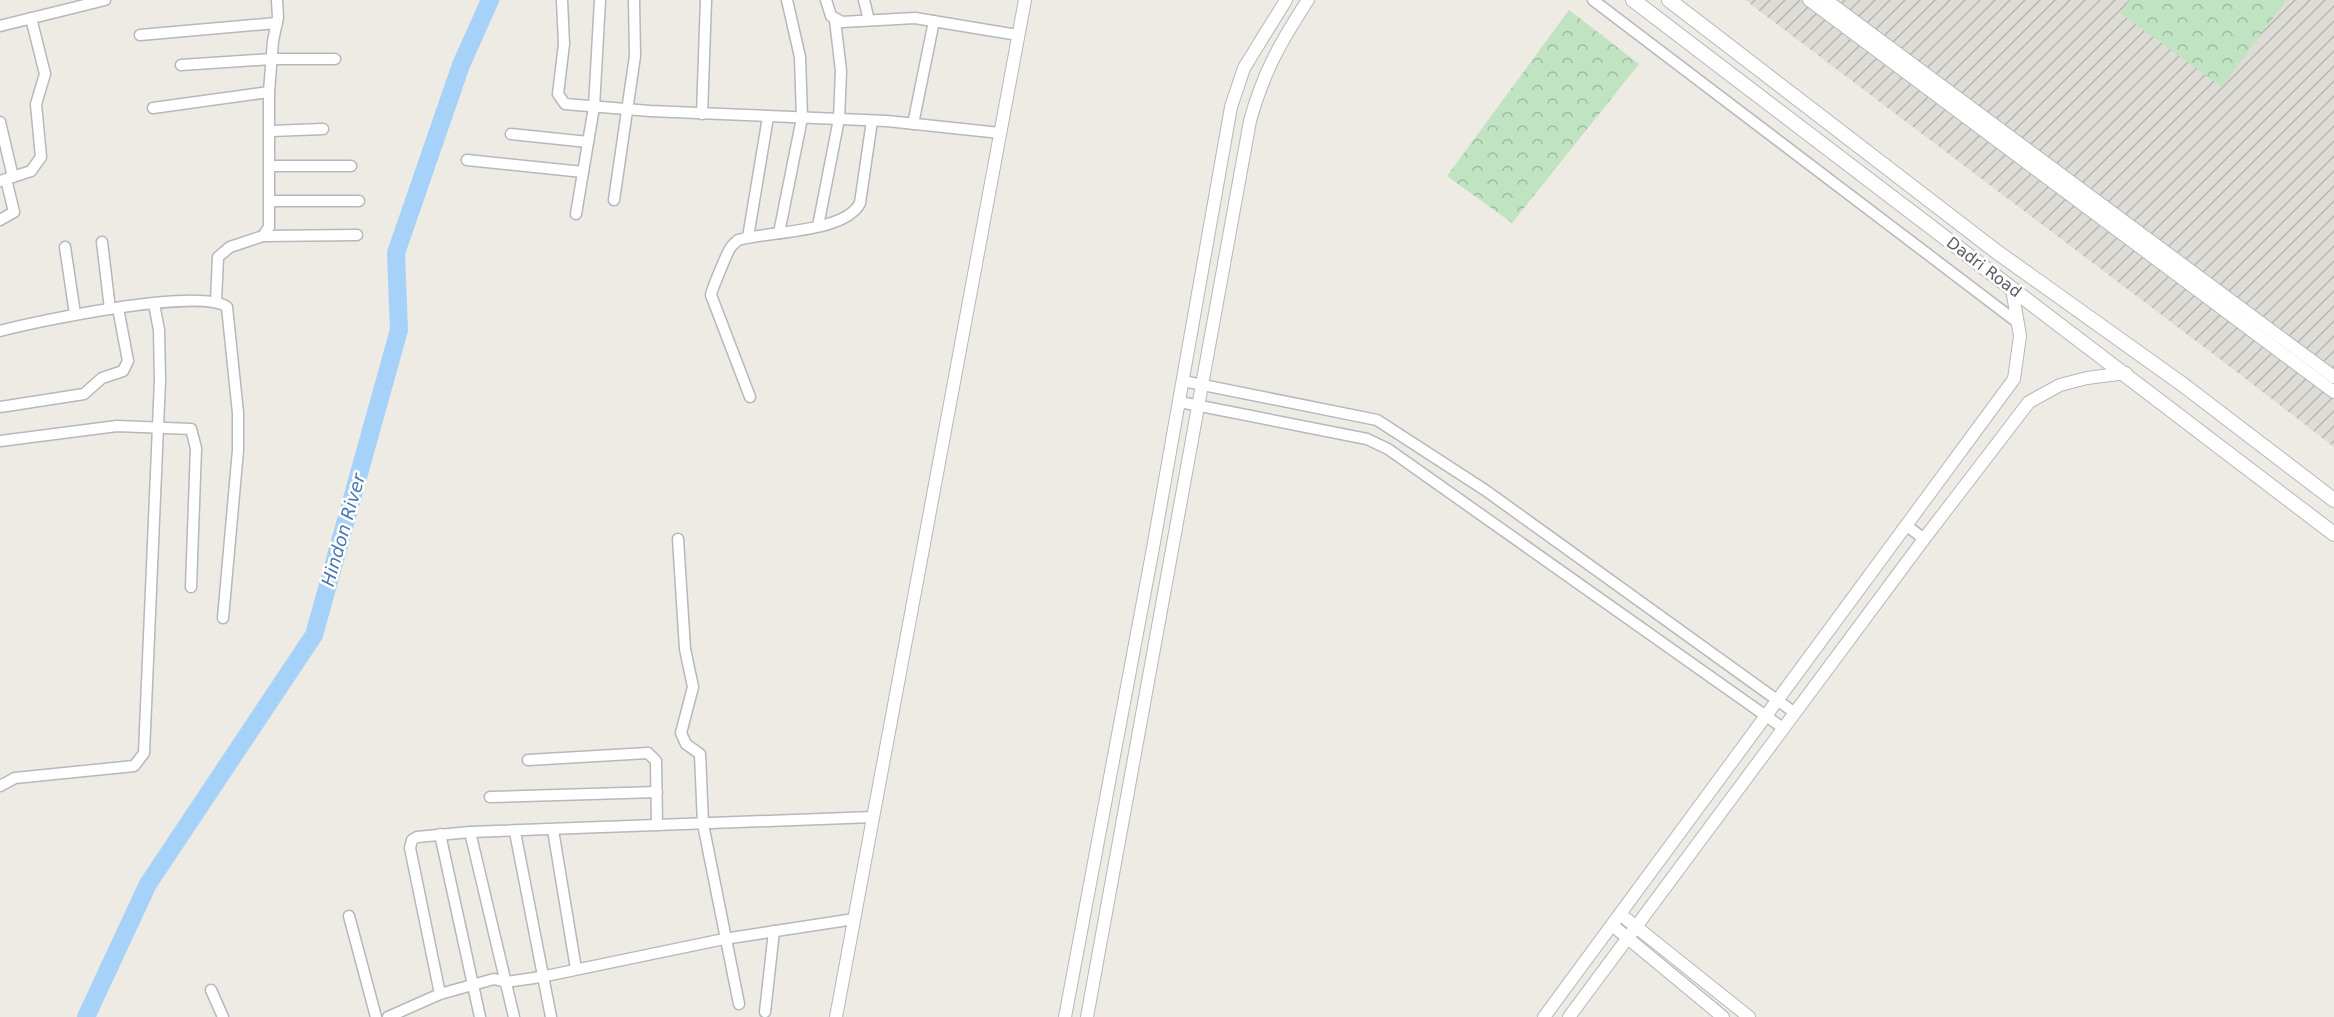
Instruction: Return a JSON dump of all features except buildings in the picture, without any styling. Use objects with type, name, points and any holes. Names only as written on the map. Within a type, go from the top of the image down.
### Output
[{"type":"main road","name":"Dadri Road","points":[[1633,0],[2126,373],[2334,534]]},
{"type":"main road","name":"Dadri Road","points":[[1669,0],[1997,252],[2182,384],[2334,500]]},
{"type":"street","points":[[0,26],[105,0]]},
{"type":"street","points":[[263,236],[269,227],[271,131],[269,92],[277,23],[277,0]]},
{"type":"street","points":[[562,0],[564,44],[558,94],[565,104],[628,110],[872,121],[1000,133]]},
{"type":"street","points":[[576,214],[594,107],[600,0]]},
{"type":"street","points":[[614,200],[635,56],[634,0]]},
{"type":"street","points":[[702,114],[706,0]]},
{"type":"street","points":[[779,233],[802,118],[800,57],[787,0]]},
{"type":"street","points":[[826,0],[831,16],[842,22],[905,18],[1018,34]]},
{"type":"street","points":[[864,0],[869,20]]},
{"type":"street","points":[[836,1017],[1025,0]]},
{"type":"street","points":[[1065,1017],[1180,402],[1231,107],[1244,68],[1286,0]]},
{"type":"street","points":[[1087,1017],[1198,406],[1204,385],[1250,121],[1261,82],[1270,63],[1308,0]]},
{"type":"street","points":[[1593,0],[2018,322]]},
{"type":"street","points":[[1809,0],[2334,392]]},
{"type":"street","points":[[1826,0],[2334,377]]},
{"type":"street","points":[[6,179],[31,171],[41,157],[36,104],[45,74],[31,18]]},
{"type":"street","points":[[818,226],[839,119],[841,63],[835,20]]},
{"type":"street","points":[[913,124],[934,21]]},
{"type":"street","points":[[140,35],[277,23]]},
{"type":"street","points":[[181,65],[272,59],[335,59]]},
{"type":"street","points":[[153,108],[269,92]]},
{"type":"street","points":[[748,237],[768,117]]},
{"type":"street","points":[[750,397],[711,295],[711,287],[721,273],[731,247],[748,237],[818,226],[850,217],[856,212],[860,203],[872,121]]},
{"type":"street","points":[[0,122],[6,179],[14,212],[11,216],[0,220]]},
{"type":"street","points":[[271,131],[323,129]]},
{"type":"street","points":[[511,134],[588,142]]},
{"type":"street","points":[[467,160],[583,172]]},
{"type":"street","points":[[270,166],[351,166]]},
{"type":"street","points":[[270,201],[359,201]]},
{"type":"street","points":[[216,301],[218,257],[230,247],[263,236],[357,235]]},
{"type":"street","points":[[0,407],[84,394],[102,378],[123,371],[128,361],[114,309],[102,242]]},
{"type":"street","points":[[65,247],[75,314]]},
{"type":"street","points":[[1544,1017],[2014,379],[2020,336],[2012,289]]},
{"type":"street","points":[[0,331],[75,314],[154,304],[216,301],[227,307],[238,413],[236,490],[223,618]]},
{"type":"street","points":[[0,786],[15,778],[134,766],[142,759],[144,753],[159,427],[159,330],[154,304]]},
{"type":"street","points":[[1569,1017],[1924,539],[2029,402],[2060,385],[2087,378],[2126,373]]},
{"type":"street","points":[[1183,381],[1377,420],[1485,490],[1795,713]]},
{"type":"street","points":[[1180,402],[1367,439],[1388,448],[1783,728]]},
{"type":"street","points":[[0,441],[117,426],[186,428],[194,434],[196,448],[190,587]]},
{"type":"street","points":[[1906,525],[1924,539]]},
{"type":"street","points":[[678,539],[685,649],[693,687],[681,733],[686,744],[700,754],[703,824],[724,939],[739,1004]]},
{"type":"street","points":[[528,760],[648,753],[656,761],[657,825]]},
{"type":"street","points":[[490,796],[657,792]]},
{"type":"street","points":[[440,994],[410,848],[412,840],[417,837],[470,832],[553,831],[873,817]]},
{"type":"street","points":[[553,831],[576,969]]},
{"type":"street","points":[[470,832],[514,1017]]},
{"type":"street","points":[[515,832],[541,977],[551,1017]]},
{"type":"street","points":[[440,834],[480,1017]]},
{"type":"street","points":[[1620,914],[1749,1017]]},
{"type":"street","points":[[349,916],[376,1017]]},
{"type":"street","points":[[388,1017],[440,994],[494,979],[506,982],[541,977],[724,939],[854,918]]},
{"type":"street","points":[[1612,925],[1723,1017]]},
{"type":"street","points":[[765,1012],[774,931]]},
{"type":"street","points":[[212,990],[223,1017]]},
{"type":"shaded area","points":[[1745,0],[2334,0],[2334,447],[2233,369]]},
{"type":"green space","points":[[2130,0],[2286,0],[2222,87],[2120,13]]},
{"type":"green space","points":[[1569,10],[1639,64],[1512,223],[1447,176]]},
{"type":"waterway","name":"Hindon River","points":[[86,1017],[148,884],[314,635],[399,330],[396,253],[461,65],[490,0]]}]
